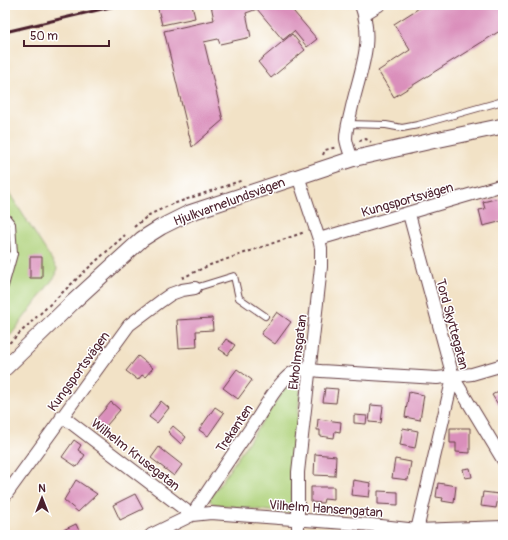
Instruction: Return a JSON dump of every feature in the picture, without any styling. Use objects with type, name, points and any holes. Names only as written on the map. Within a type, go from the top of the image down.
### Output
[{"type":"street","points":[[352,159],[346,138],[366,51],[367,29],[362,10],[379,5]]},
{"type":"street","name":"Hjulkvarnelundsvägen","points":[[8,363],[120,258],[142,239],[166,224],[189,213],[352,159],[503,126]]},
{"type":"street","name":"Ekholmsgatan","points":[[298,176],[321,248],[321,267],[298,472],[298,535]]},
{"type":"street","name":"Kungsportsvägen","points":[[319,239],[409,214],[503,185]]},
{"type":"street","name":"Tord Skyttegatan","points":[[409,214],[453,377],[417,532]]},
{"type":"street","name":"Kungsportsvägen","points":[[5,496],[129,325],[171,294],[182,290],[195,288]]},
{"type":"street","points":[[309,369],[437,378],[472,374],[503,365]]},
{"type":"street","name":"Trekanten","points":[[192,515],[281,385],[292,373],[301,369],[309,369]]},
{"type":"street","points":[[453,377],[503,460]]},
{"type":"street","name":"Wilhelm Krusegatan","points":[[62,416],[192,515]]},
{"type":"street","name":"Vilhelm Hansengatan","points":[[150,535],[192,515],[210,513],[372,525],[417,532],[503,527]]},
{"type":"lane","points":[[348,124],[402,128],[418,125],[503,101]]},
{"type":"lane","points":[[5,215],[12,224],[14,254],[5,286]]},
{"type":"lane","points":[[5,258],[14,254]]},
{"type":"lane","points":[[195,288],[234,276],[239,298],[265,316]]},
{"type":"green space","points":[[5,189],[8,191],[57,268],[56,275],[11,335],[5,335]]},
{"type":"green space","points":[[292,380],[297,380],[300,386],[300,392],[291,512],[286,513],[214,504],[209,500]]},
{"type":"building","points":[[157,5],[192,5],[195,18],[162,25]]},
{"type":"building","points":[[211,5],[288,5],[317,39],[307,47],[294,31],[283,40],[257,9],[246,13],[251,37],[220,44],[218,39],[204,42],[223,120],[192,147],[164,31],[214,20]]},
{"type":"building","points":[[424,5],[503,5],[503,29],[394,97],[378,71],[410,50],[394,24]]},
{"type":"building","points":[[292,34],[305,50],[271,78],[258,62]]},
{"type":"building","points":[[499,198],[503,213],[503,221],[483,226],[479,210],[485,209],[483,202]]},
{"type":"building","points":[[30,257],[42,257],[42,278],[30,278]]},
{"type":"building","points":[[277,312],[291,322],[275,344],[261,334]]},
{"type":"building","points":[[212,318],[213,330],[196,331],[197,347],[179,348],[177,320]]},
{"type":"building","points":[[226,339],[235,345],[228,355],[219,349]]},
{"type":"building","points":[[138,356],[153,368],[145,377],[142,375],[138,380],[126,371]]},
{"type":"building","points":[[237,369],[252,380],[238,399],[223,388]]},
{"type":"building","points":[[325,388],[338,389],[336,403],[323,402]]},
{"type":"building","points":[[503,388],[503,407],[501,409],[492,395]]},
{"type":"building","points":[[409,392],[424,395],[420,420],[405,417]]},
{"type":"building","points":[[161,401],[169,408],[157,423],[149,417]]},
{"type":"building","points":[[111,402],[120,410],[100,433],[91,425]]},
{"type":"building","points":[[371,405],[383,406],[381,423],[369,422]]},
{"type":"building","points":[[215,407],[224,413],[208,436],[199,430]]},
{"type":"building","points":[[354,415],[367,416],[366,424],[354,423]]},
{"type":"building","points":[[318,419],[341,422],[340,432],[335,431],[334,438],[320,436],[320,430],[317,430]]},
{"type":"building","points":[[173,426],[186,437],[181,444],[168,432]]},
{"type":"building","points":[[403,428],[418,431],[415,448],[400,445]]},
{"type":"building","points":[[450,428],[470,428],[470,453],[456,452],[456,443],[450,443]]},
{"type":"building","points":[[74,440],[81,445],[78,450],[85,455],[77,467],[62,457]]},
{"type":"building","points":[[159,447],[182,465],[174,476],[151,458]]},
{"type":"building","points":[[315,454],[336,456],[335,476],[314,475]]},
{"type":"building","points":[[395,459],[411,462],[408,480],[392,478]]},
{"type":"building","points":[[470,468],[472,477],[465,478],[463,469]]},
{"type":"building","points":[[76,480],[97,494],[78,512],[64,500]]},
{"type":"building","points":[[353,480],[371,483],[369,497],[351,495]]},
{"type":"building","points":[[438,483],[456,486],[454,503],[442,501],[443,498],[436,497]]},
{"type":"building","points":[[311,487],[334,487],[334,500],[324,499],[323,503],[311,502]]},
{"type":"building","points":[[378,491],[398,492],[398,505],[378,504]]},
{"type":"building","points":[[483,492],[499,494],[496,508],[481,506]]},
{"type":"building","points":[[135,494],[143,509],[120,520],[113,505]]},
{"type":"building","points":[[76,524],[81,535],[60,535],[59,532]]},
{"type":"building","points":[[209,532],[226,532],[226,535],[209,535]]},
{"type":"railway","points":[[5,32],[119,5]]}]
